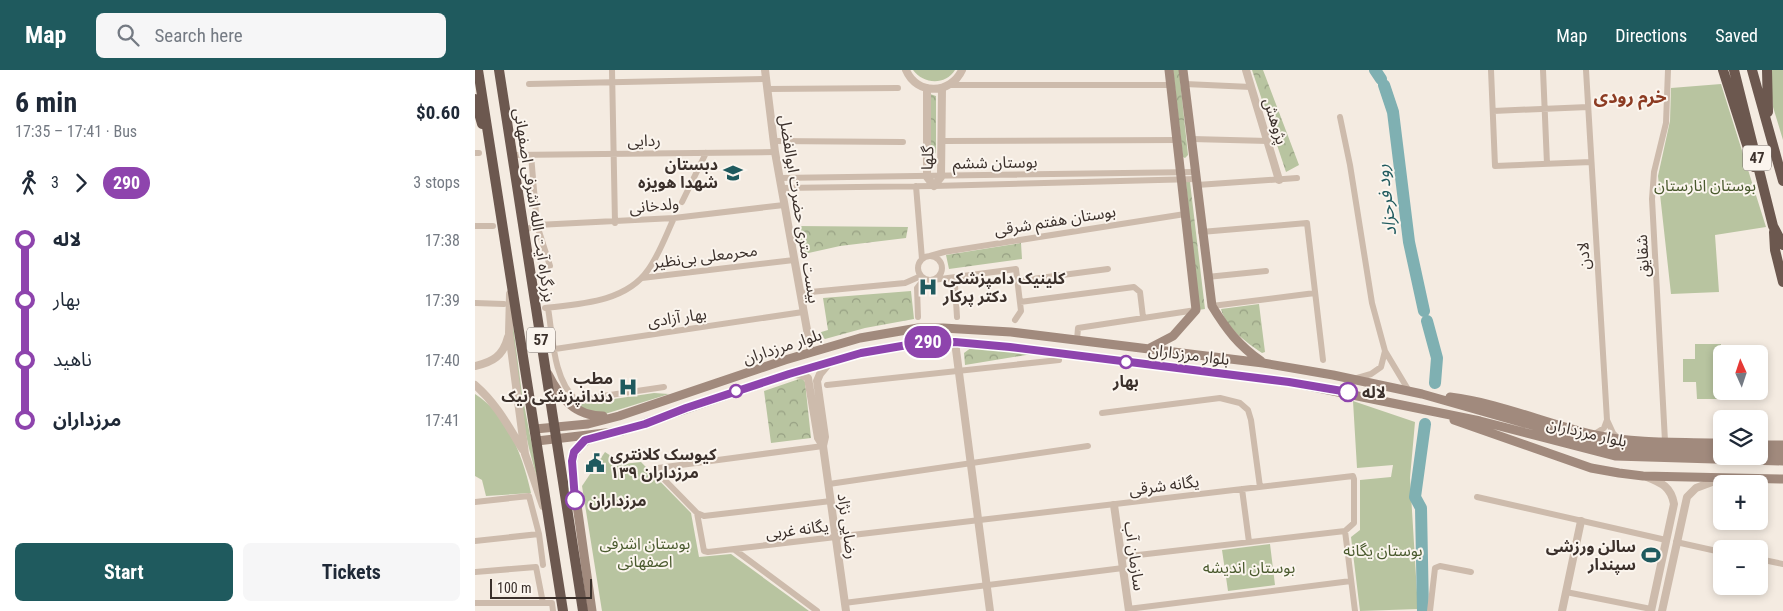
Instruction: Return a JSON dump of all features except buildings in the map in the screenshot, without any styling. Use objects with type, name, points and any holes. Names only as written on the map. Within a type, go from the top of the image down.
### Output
[{"type":"highway","name":"بزرگراه آیت الله اشرفی اصفهانی","points":[[478,70],[563,611]]},
{"type":"highway","points":[[1723,70],[1747,151],[1764,189]]},
{"type":"highway","name":"47","points":[[1735,70],[1773,226],[1783,245]]},
{"type":"highway","name":"47","points":[[1752,70],[1783,181]]},
{"type":"highway","points":[[1767,70],[1769,126]]},
{"type":"highway","name":"بزرگراه آیت الله اشرفی اصفهانی","points":[[499,71],[583,611]]},
{"type":"highway","points":[[475,99],[492,157]]},
{"type":"highway","points":[[1773,226],[1775,250],[1783,282]]},
{"type":"main road","points":[[1145,349],[1159,345],[1173,336],[1196,310],[1169,70]]},
{"type":"main road","points":[[1183,70],[1201,232],[1212,306],[1228,332],[1242,348],[1263,363]]},
{"type":"main road","name":"بلوار مرزداران","points":[[535,429],[588,424],[619,416],[811,352],[860,338],[918,328],[975,328],[1263,363],[1354,379],[1422,394],[1602,445],[1629,448],[1713,451]]},
{"type":"main road","name":"بلوار مرزداران","points":[[537,441],[606,434],[663,417],[789,374],[891,347],[919,343],[955,342],[1289,382],[1480,421],[1615,456],[1783,461]]},
{"type":"main road","points":[[545,367],[561,397],[570,406],[592,416],[619,416]]},
{"type":"main road","points":[[1422,394],[1472,400],[1593,435],[1619,440],[1713,443]]},
{"type":"main road","points":[[656,404],[656,412],[663,417]]},
{"type":"main road","points":[[1418,408],[1591,468],[1643,476],[1713,476]]},
{"type":"main road","points":[[592,611],[572,466],[574,452],[582,443],[606,434]]},
{"type":"main road","points":[[1768,445],[1783,446]]},
{"type":"main road","points":[[1768,452],[1783,453]]},
{"type":"main road","points":[[1768,477],[1783,478]]},
{"type":"street","points":[[612,70],[615,222]]},
{"type":"street","name":"بیست متری حضرت ابوالفضل","points":[[765,70],[775,152],[811,352]]},
{"type":"street","points":[[906,70],[916,83],[927,88],[1171,85]]},
{"type":"street","points":[[945,87],[959,77],[962,70]]},
{"type":"street","name":"پژوهش","points":[[1246,70],[1279,180]]},
{"type":"street","points":[[1491,70],[1495,166],[1591,162]]},
{"type":"street","points":[[1543,70],[1547,164]]},
{"type":"street","name":"لادن","points":[[1586,70],[1607,420]]},
{"type":"street","name":"شقایق","points":[[1665,441],[1652,199],[1654,172],[1666,123],[1668,70]]},
{"type":"street","points":[[529,84],[766,79]]},
{"type":"street","points":[[1185,84],[1251,87]]},
{"type":"street","name":"گلها","points":[[927,88],[927,177],[934,186],[941,177],[941,141],[945,87]]},
{"type":"street","points":[[767,89],[898,88]]},
{"type":"street","points":[[1493,111],[1588,107]]},
{"type":"street","points":[[1340,117],[1350,165],[1372,303],[1385,351],[1409,391]]},
{"type":"street","points":[[1191,139],[1268,141]]},
{"type":"street","points":[[941,141],[1178,140]]},
{"type":"street","points":[[774,141],[903,142]]},
{"type":"street","name":"ردایی","points":[[512,155],[775,152]]},
{"type":"street","points":[[682,202],[706,153]]},
{"type":"street","points":[[531,155],[537,225],[550,266]]},
{"type":"street","points":[[1182,176],[1196,179],[1279,180],[1297,178]]},
{"type":"street","name":"بوستان ششم","points":[[780,178],[1182,176]]},
{"type":"street","name":"بوستان ششم","points":[[781,188],[934,186],[1182,176]]},
{"type":"street","name":"گلها","points":[[916,186],[922,259]]},
{"type":"street","name":"ولدخانی","points":[[525,230],[537,225],[674,218],[785,205]]},
{"type":"street","name":"بوستان هفتم شرقی","points":[[930,256],[944,252],[1185,214]]},
{"type":"street","points":[[642,278],[655,259],[674,218]]},
{"type":"street","points":[[1201,232],[1307,222],[1323,360]]},
{"type":"street","points":[[475,226],[493,226]]},
{"type":"street","points":[[923,278],[918,266],[922,259],[930,256],[938,260],[942,267],[940,275],[933,280]]},
{"type":"street","name":"محرمعلی بی‌نظیر","points":[[536,309],[610,297],[630,287],[642,278],[794,260]]},
{"type":"street","points":[[800,293],[905,283],[923,278],[933,280],[1015,269],[1021,311],[1015,320]]},
{"type":"street","points":[[1017,281],[1108,269]]},
{"type":"street","points":[[1207,277],[1266,271]]},
{"type":"street","points":[[511,273],[509,333],[525,454]]},
{"type":"street","points":[[918,317],[917,288],[923,278]]},
{"type":"street","points":[[950,278],[955,285],[957,317]]},
{"type":"street","points":[[1020,302],[1134,287],[1139,292],[1143,317]]},
{"type":"street","points":[[1212,306],[1315,293]]},
{"type":"street","points":[[475,303],[504,304]]},
{"type":"street","points":[[548,308],[565,390],[576,400],[664,387]]},
{"type":"street","points":[[1077,340],[1077,328],[1196,310]]},
{"type":"street","name":"بهار آزادی","points":[[555,349],[803,312]]},
{"type":"street","points":[[475,366],[490,362],[502,353],[509,333]]},
{"type":"street","points":[[955,342],[990,611]]},
{"type":"street","points":[[1354,379],[1371,374],[1381,367],[1385,351]]},
{"type":"street","points":[[827,386],[1059,360]]},
{"type":"street","name":"رضایی نژاد","points":[[830,362],[819,374],[817,381],[825,437],[823,446],[845,607]]},
{"type":"street","name":"رضایی نژاد","points":[[789,374],[802,374],[808,378],[818,438],[823,446]]},
{"type":"street","points":[[475,385],[488,396],[503,415],[525,454],[549,524]]},
{"type":"street","points":[[1102,413],[1220,398],[1240,403],[1248,410],[1251,420],[1260,487]]},
{"type":"street","points":[[1593,435],[1603,428],[1607,420]]},
{"type":"street","points":[[1607,420],[1613,433],[1619,440]]},
{"type":"street","points":[[823,446],[658,468],[656,473],[697,513],[707,516],[831,500]]},
{"type":"street","points":[[829,484],[1088,446]]},
{"type":"street","name":"یگانه شرقی","points":[[979,521],[1353,476],[1354,523],[1345,531]]},
{"type":"street","points":[[1643,476],[1667,487],[1673,497],[1674,504],[1666,540],[1656,611]]},
{"type":"street","points":[[1656,611],[1687,496],[1700,486],[1713,481]]},
{"type":"street","points":[[1242,489],[1249,542]]},
{"type":"street","points":[[475,502],[529,496],[539,534],[543,565]]},
{"type":"street","points":[[1477,497],[1713,550]]},
{"type":"street","name":"سازمان آب","points":[[1114,505],[1128,610]]},
{"type":"street","name":"یگانه غربی","points":[[697,513],[703,549],[708,552],[979,521]]},
{"type":"street","points":[[1562,611],[1581,520]]},
{"type":"street","points":[[1121,557],[1345,531],[1355,611]]},
{"type":"street","points":[[475,541],[539,534]]},
{"type":"street","points":[[735,550],[817,611]]},
{"type":"street","points":[[1768,562],[1783,564]]},
{"type":"street","points":[[1430,611],[1435,568],[1440,566],[1471,572]]},
{"type":"street","points":[[475,572],[536,568],[543,603]]},
{"type":"street","points":[[845,607],[987,585],[1123,568]]},
{"type":"street","points":[[1128,610],[1351,581]]},
{"type":"street","points":[[1567,592],[1656,611]]},
{"type":"street","points":[[475,603],[552,603],[553,611]]},
{"type":"green space","points":[[913,70],[955,70],[946,79],[934,81],[922,78]]},
{"type":"green space","points":[[1173,70],[1179,70],[1188,155],[1185,158],[1183,157]]},
{"type":"green space","points":[[1252,70],[1263,70],[1299,165],[1286,172]]},
{"type":"green space","points":[[1769,70],[1783,70],[1783,140],[1773,107]]},
{"type":"green space","name":"بوستان انارستان","points":[[1721,84],[1766,227],[1715,235],[1719,292],[1671,294],[1658,176],[1670,121],[1671,88]]},
{"type":"green space","points":[[930,94],[936,96],[936,153],[933,154],[929,152]]},
{"type":"green space","points":[[1186,182],[1190,182],[1205,309],[1198,310]]},
{"type":"green space","points":[[797,226],[908,227],[906,238],[840,246],[804,254]]},
{"type":"green space","points":[[1021,243],[1022,259],[949,269],[946,255]]},
{"type":"green space","points":[[911,291],[914,319],[865,328],[825,339],[818,333],[828,330],[823,298]]},
{"type":"green space","points":[[1259,304],[1265,352],[1262,353],[1232,329],[1221,309]]},
{"type":"green space","points":[[511,310],[522,394],[541,492],[524,425],[516,379]]},
{"type":"green space","points":[[1695,344],[1721,344],[1713,345],[1713,399],[1697,399],[1696,382],[1683,382],[1683,359],[1695,359]]},
{"type":"green space","points":[[972,347],[1032,354],[965,365],[964,353]]},
{"type":"green space","points":[[802,378],[805,382],[811,438],[771,443],[764,391]]},
{"type":"green space","points":[[654,393],[669,394],[605,414],[590,413],[574,405]]},
{"type":"green space","points":[[475,394],[497,413],[505,425],[524,465],[531,493],[486,496],[482,480],[475,476]]},
{"type":"green space","name":"بوستان یگانه","points":[[1353,401],[1415,422],[1410,478],[1418,609],[1360,611],[1351,537],[1360,530],[1360,480],[1391,477],[1393,465],[1357,468]]},
{"type":"green space","name":"بوستان اشرفی اصفهانی","points":[[605,452],[623,464],[641,462],[691,513],[699,557],[731,554],[809,611],[602,611],[582,486]]},
{"type":"green space","name":"بوستان اندیشه","points":[[1270,544],[1275,585],[1228,591],[1222,550]]},
{"type":"waterway","name":"رود فرحزاد","points":[[1375,70],[1381,79]]},
{"type":"waterway","name":"رود فرحزاد","points":[[1384,85],[1393,112],[1409,242],[1424,311]]},
{"type":"waterway","name":"رود فرحزاد","points":[[1427,321],[1437,358],[1435,383]]},
{"type":"waterway","name":"رود فرحزاد","points":[[1423,611],[1421,508],[1415,497],[1425,424]]},
{"type":"bus line","name":"290","points":[[575,500],[572,461],[574,452],[585,440],[645,424],[686,408],[789,374],[861,353],[919,343],[955,342],[1010,347],[1289,382],[1348,392]]},
{"type":"place","name":"دبستان شهدا هویزه","points":[[733,173]]},
{"type":"place","name":"کلینیک دامپزشکی دکتر پرکار","points":[[928,287]]},
{"type":"place","name":"بهار","points":[[1126,362]]},
{"type":"place","name":"مطب دندانپزشکی نیک","points":[[628,387]]},
{"type":"place","name":"لاله","points":[[1348,392]]},
{"type":"place","name":"کیوسک کلانتری ۱۳۹ مرزداران","points":[[595,463]]},
{"type":"place","name":"مرزداران","points":[[575,500]]},
{"type":"place","name":"سالن ورزشی سپندار","points":[[1651,555]]},
{"type":"district","name":"خرم رودی","points":[[1630,97]]}]
